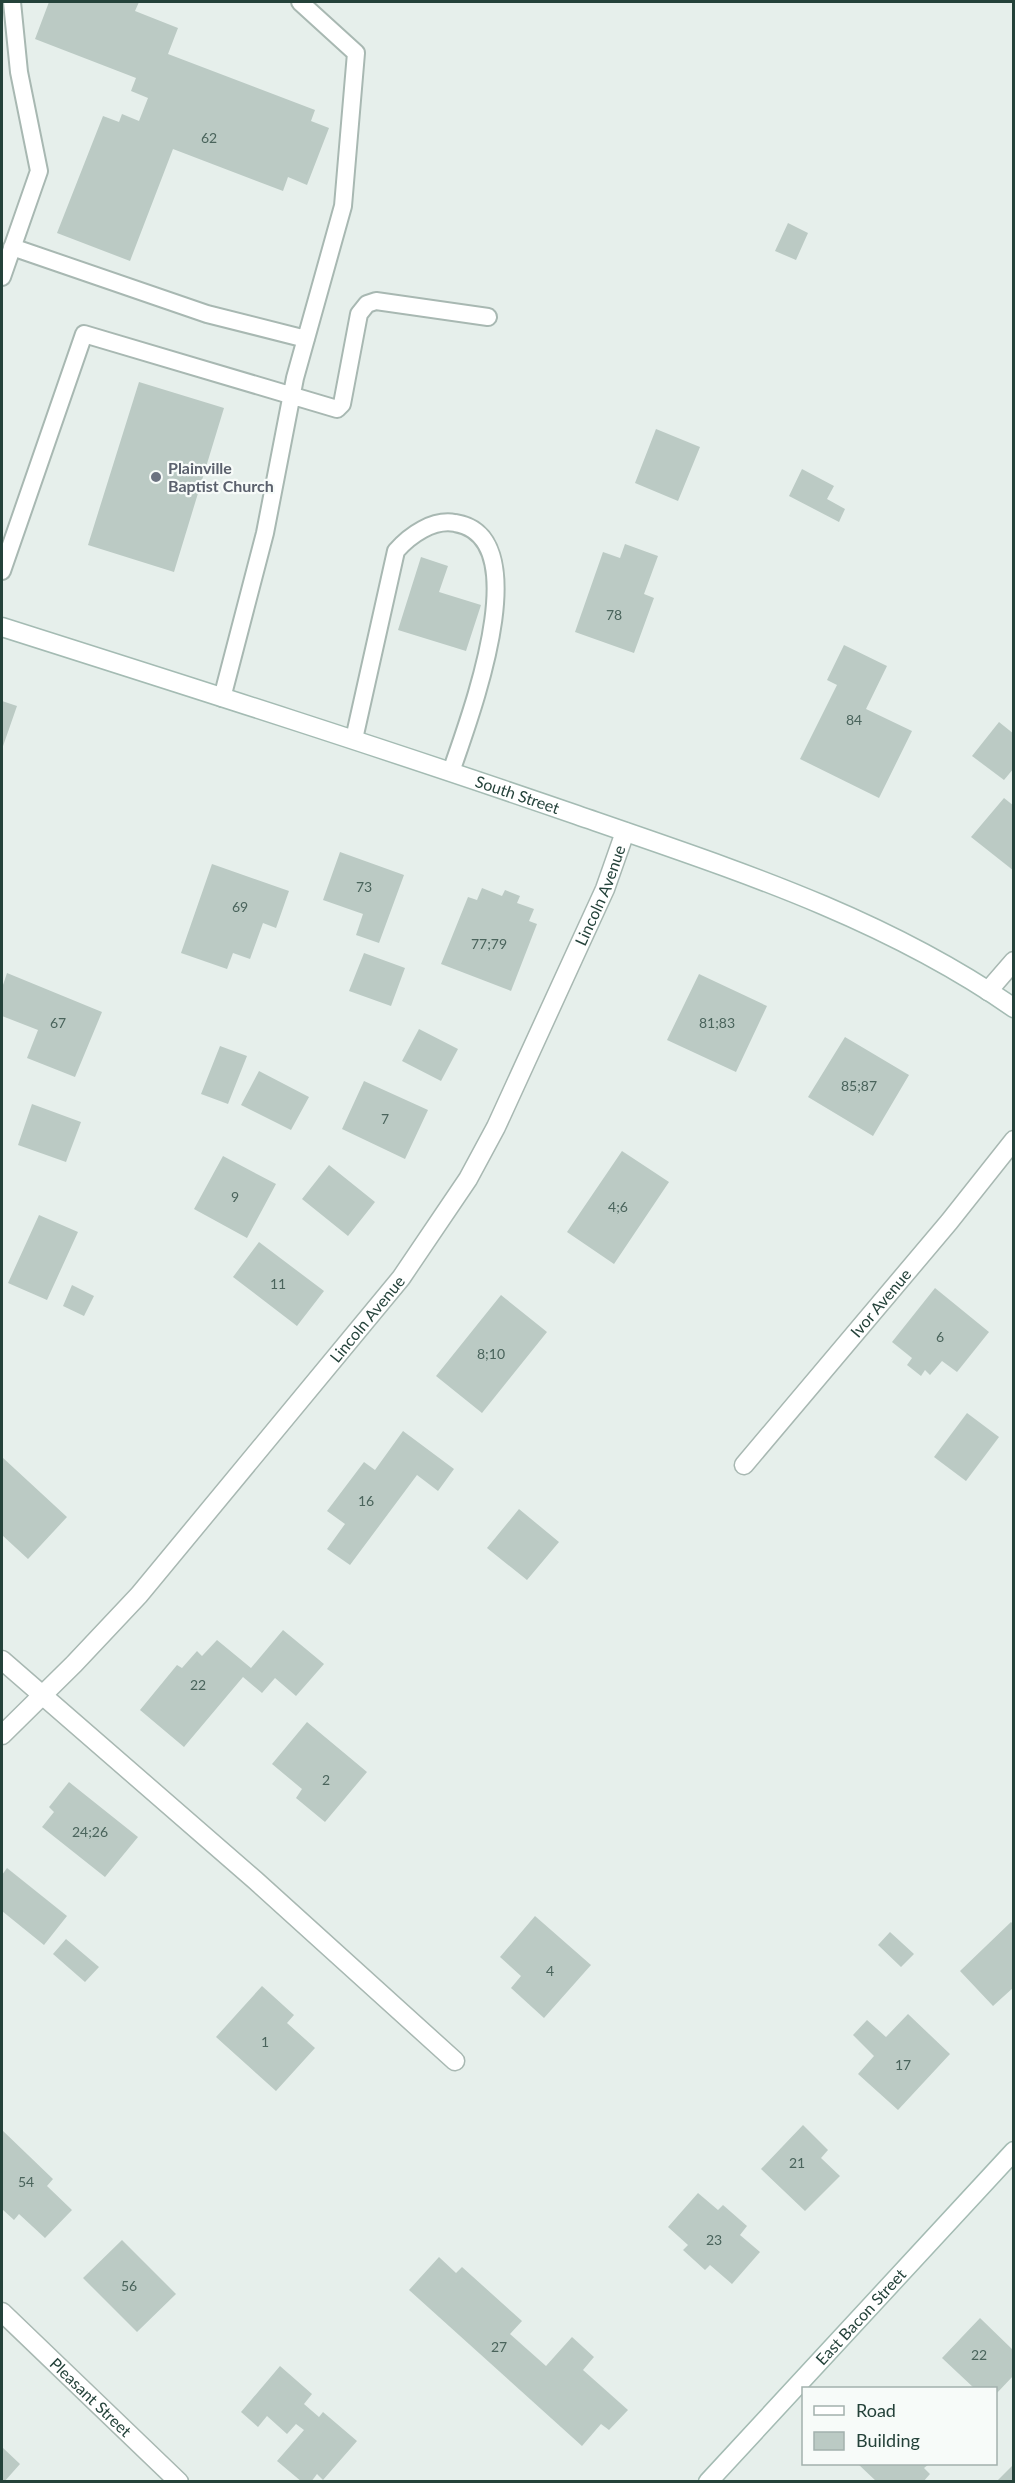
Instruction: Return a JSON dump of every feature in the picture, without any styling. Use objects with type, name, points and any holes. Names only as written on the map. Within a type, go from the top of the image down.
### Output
[{"type":"street","name":"South Street","points":[[2,627],[354,739],[767,882],[886,932],[1014,1008]]},
{"type":"street","name":"Lincoln Avenue","points":[[2,1735],[74,1664],[139,1595],[401,1278],[435,1230],[468,1179],[496,1127],[605,889],[625,832]]},
{"type":"street","points":[[988,991],[1014,961]]},
{"type":"street","name":"Ivor Avenue","points":[[744,1465],[949,1222],[1014,1140]]},
{"type":"street","points":[[2,1660],[455,2061]]},
{"type":"street","name":"East Bacon Street","points":[[708,2481],[1014,2151]]},
{"type":"street","name":"Pleasant Street","points":[[2,2312],[179,2481]]},
{"type":"lane","points":[[2,277],[39,171],[19,72],[12,2]]},
{"type":"lane","points":[[222,698],[264,533],[306,339],[344,206],[356,53],[300,2]]},
{"type":"lane","points":[[10,252],[207,314],[306,339]]},
{"type":"lane","points":[[2,571],[84,334],[337,409],[342,405],[359,314],[367,304],[376,301],[488,316]]},
{"type":"lane","points":[[354,739],[396,551],[407,538],[422,530],[442,523],[457,523],[483,540],[493,561],[496,573],[496,617],[478,692],[451,772]]},
{"type":"building","points":[[49,2],[139,2],[135,11],[178,28],[168,54],[315,110],[311,121],[329,128],[307,185],[288,177],[283,191],[173,149],[130,261],[57,233],[103,116],[119,122],[122,114],[139,121],[148,98],[131,91],[136,78],[35,39]]},
{"type":"building","points":[[788,223],[808,233],[796,260],[775,251]]},
{"type":"building","name":"Plainville Baptist Church","points":[[139,382],[224,408],[174,572],[88,545]]},
{"type":"building","points":[[656,429],[700,447],[678,501],[635,483]]},
{"type":"building","points":[[802,469],[834,486],[827,499],[845,509],[839,522],[789,496]]},
{"type":"building","points":[[625,544],[658,556],[644,594],[654,598],[634,653],[575,632],[603,552],[620,558]]},
{"type":"building","points":[[421,557],[448,566],[439,592],[481,605],[466,651],[398,630]]},
{"type":"building","points":[[844,645],[887,666],[866,709],[912,731],[879,798],[800,759],[837,685],[827,680]]},
{"type":"building","points":[[2,701],[17,706],[2,749]]},
{"type":"building","points":[[999,722],[1014,734],[1014,768],[1004,780],[972,756]]},
{"type":"building","points":[[1004,798],[1014,806],[1014,871],[971,837]]},
{"type":"building","points":[[340,852],[404,875],[379,943],[356,935],[363,914],[323,900]]},
{"type":"building","points":[[212,864],[289,891],[276,928],[263,923],[250,959],[233,953],[227,969],[181,953]]},
{"type":"building","points":[[482,888],[502,896],[505,890],[520,896],[517,903],[534,909],[529,921],[537,924],[511,991],[441,964],[468,897],[477,900]]},
{"type":"building","points":[[364,953],[405,968],[391,1006],[349,991]]},
{"type":"building","points":[[7,973],[102,1012],[75,1077],[27,1058],[38,1030],[2,1016],[2,988]]},
{"type":"building","points":[[699,974],[767,1006],[736,1072],[667,1040]]},
{"type":"building","points":[[419,1029],[458,1049],[441,1081],[402,1061]]},
{"type":"building","points":[[845,1037],[909,1075],[873,1136],[808,1097]]},
{"type":"building","points":[[220,1046],[247,1056],[228,1104],[201,1094]]},
{"type":"building","points":[[259,1071],[309,1097],[291,1130],[241,1105]]},
{"type":"building","points":[[364,1081],[428,1110],[405,1159],[342,1129]]},
{"type":"building","points":[[32,1104],[81,1122],[66,1162],[18,1145]]},
{"type":"building","points":[[622,1151],[669,1182],[614,1264],[567,1232]]},
{"type":"building","points":[[223,1156],[276,1184],[247,1238],[194,1209]]},
{"type":"building","points":[[329,1165],[375,1202],[348,1236],[302,1199]]},
{"type":"building","points":[[39,1215],[78,1232],[47,1300],[8,1283]]},
{"type":"building","points":[[259,1242],[324,1291],[297,1326],[233,1277]]},
{"type":"building","points":[[72,1285],[94,1296],[84,1316],[63,1306]]},
{"type":"building","points":[[935,1288],[989,1332],[957,1372],[942,1361],[930,1375],[925,1370],[921,1376],[907,1365],[912,1358],[892,1342]]},
{"type":"building","points":[[501,1295],[547,1332],[482,1413],[436,1376]]},
{"type":"building","points":[[967,1413],[999,1437],[966,1481],[934,1457]]},
{"type":"building","points":[[403,1431],[454,1469],[438,1491],[417,1475],[350,1565],[327,1549],[345,1524],[327,1511],[364,1462],[375,1470]]},
{"type":"building","points":[[2,1457],[67,1517],[28,1559],[2,1535]]},
{"type":"building","points":[[519,1509],[559,1542],[527,1580],[487,1548]]},
{"type":"building","points":[[283,1630],[324,1664],[296,1696],[275,1678],[262,1693],[243,1677],[184,1747],[140,1710],[177,1665],[182,1668],[197,1651],[202,1656],[217,1640],[251,1668]]},
{"type":"building","points":[[307,1722],[367,1772],[325,1822],[296,1798],[302,1789],[272,1764]]},
{"type":"building","points":[[69,1782],[138,1837],[105,1877],[42,1827],[54,1812],[49,1807]]},
{"type":"building","points":[[7,1868],[67,1916],[44,1945],[2,1911],[2,1875]]},
{"type":"building","points":[[535,1916],[591,1965],[544,2018],[511,1988],[521,1976],[500,1957]]},
{"type":"building","points":[[1011,1922],[1014,1925],[1014,1987],[993,2006],[960,1971]]},
{"type":"building","points":[[890,1932],[914,1954],[901,1967],[878,1945]]},
{"type":"building","points":[[66,1939],[99,1967],[85,1982],[53,1954]]},
{"type":"building","points":[[262,1986],[294,2015],[287,2023],[315,2048],[276,2091],[216,2037]]},
{"type":"building","points":[[908,2014],[950,2054],[898,2110],[858,2074],[874,2056],[853,2035],[867,2020],[886,2037]]},
{"type":"building","points":[[803,2125],[828,2150],[821,2158],[840,2176],[805,2211],[761,2169]]},
{"type":"building","points":[[2,2130],[53,2179],[47,2186],[72,2210],[45,2238],[19,2214],[14,2220],[2,2209]]},
{"type":"building","points":[[698,2193],[718,2210],[723,2205],[747,2226],[740,2235],[760,2252],[732,2284],[710,2265],[705,2270],[683,2250],[688,2245],[668,2227]]},
{"type":"building","points":[[122,2240],[176,2294],[137,2332],[83,2278]]},
{"type":"building","points":[[439,2257],[456,2273],[462,2267],[522,2321],[510,2334],[546,2366],[572,2337],[594,2357],[583,2370],[628,2410],[609,2430],[601,2424],[582,2446],[409,2290]]},
{"type":"building","points":[[980,2318],[1014,2351],[1014,2375],[997,2393],[997,2387],[973,2387],[942,2358]]},
{"type":"building","points":[[280,2366],[312,2394],[304,2404],[319,2417],[323,2412],[357,2441],[323,2480],[317,2474],[311,2482],[302,2482],[277,2461],[304,2430],[296,2424],[287,2434],[267,2416],[258,2427],[241,2412]]},
{"type":"building","points":[[2,2447],[20,2464],[4,2482],[2,2482]]},
{"type":"building","points":[[1014,2464],[1014,2482],[996,2482]]},
{"type":"building","points":[[859,2465],[928,2465],[924,2468],[930,2474],[923,2482],[877,2482]]},
{"type":"place","name":"Plainville Baptist Church","points":[[156,477]]}]
